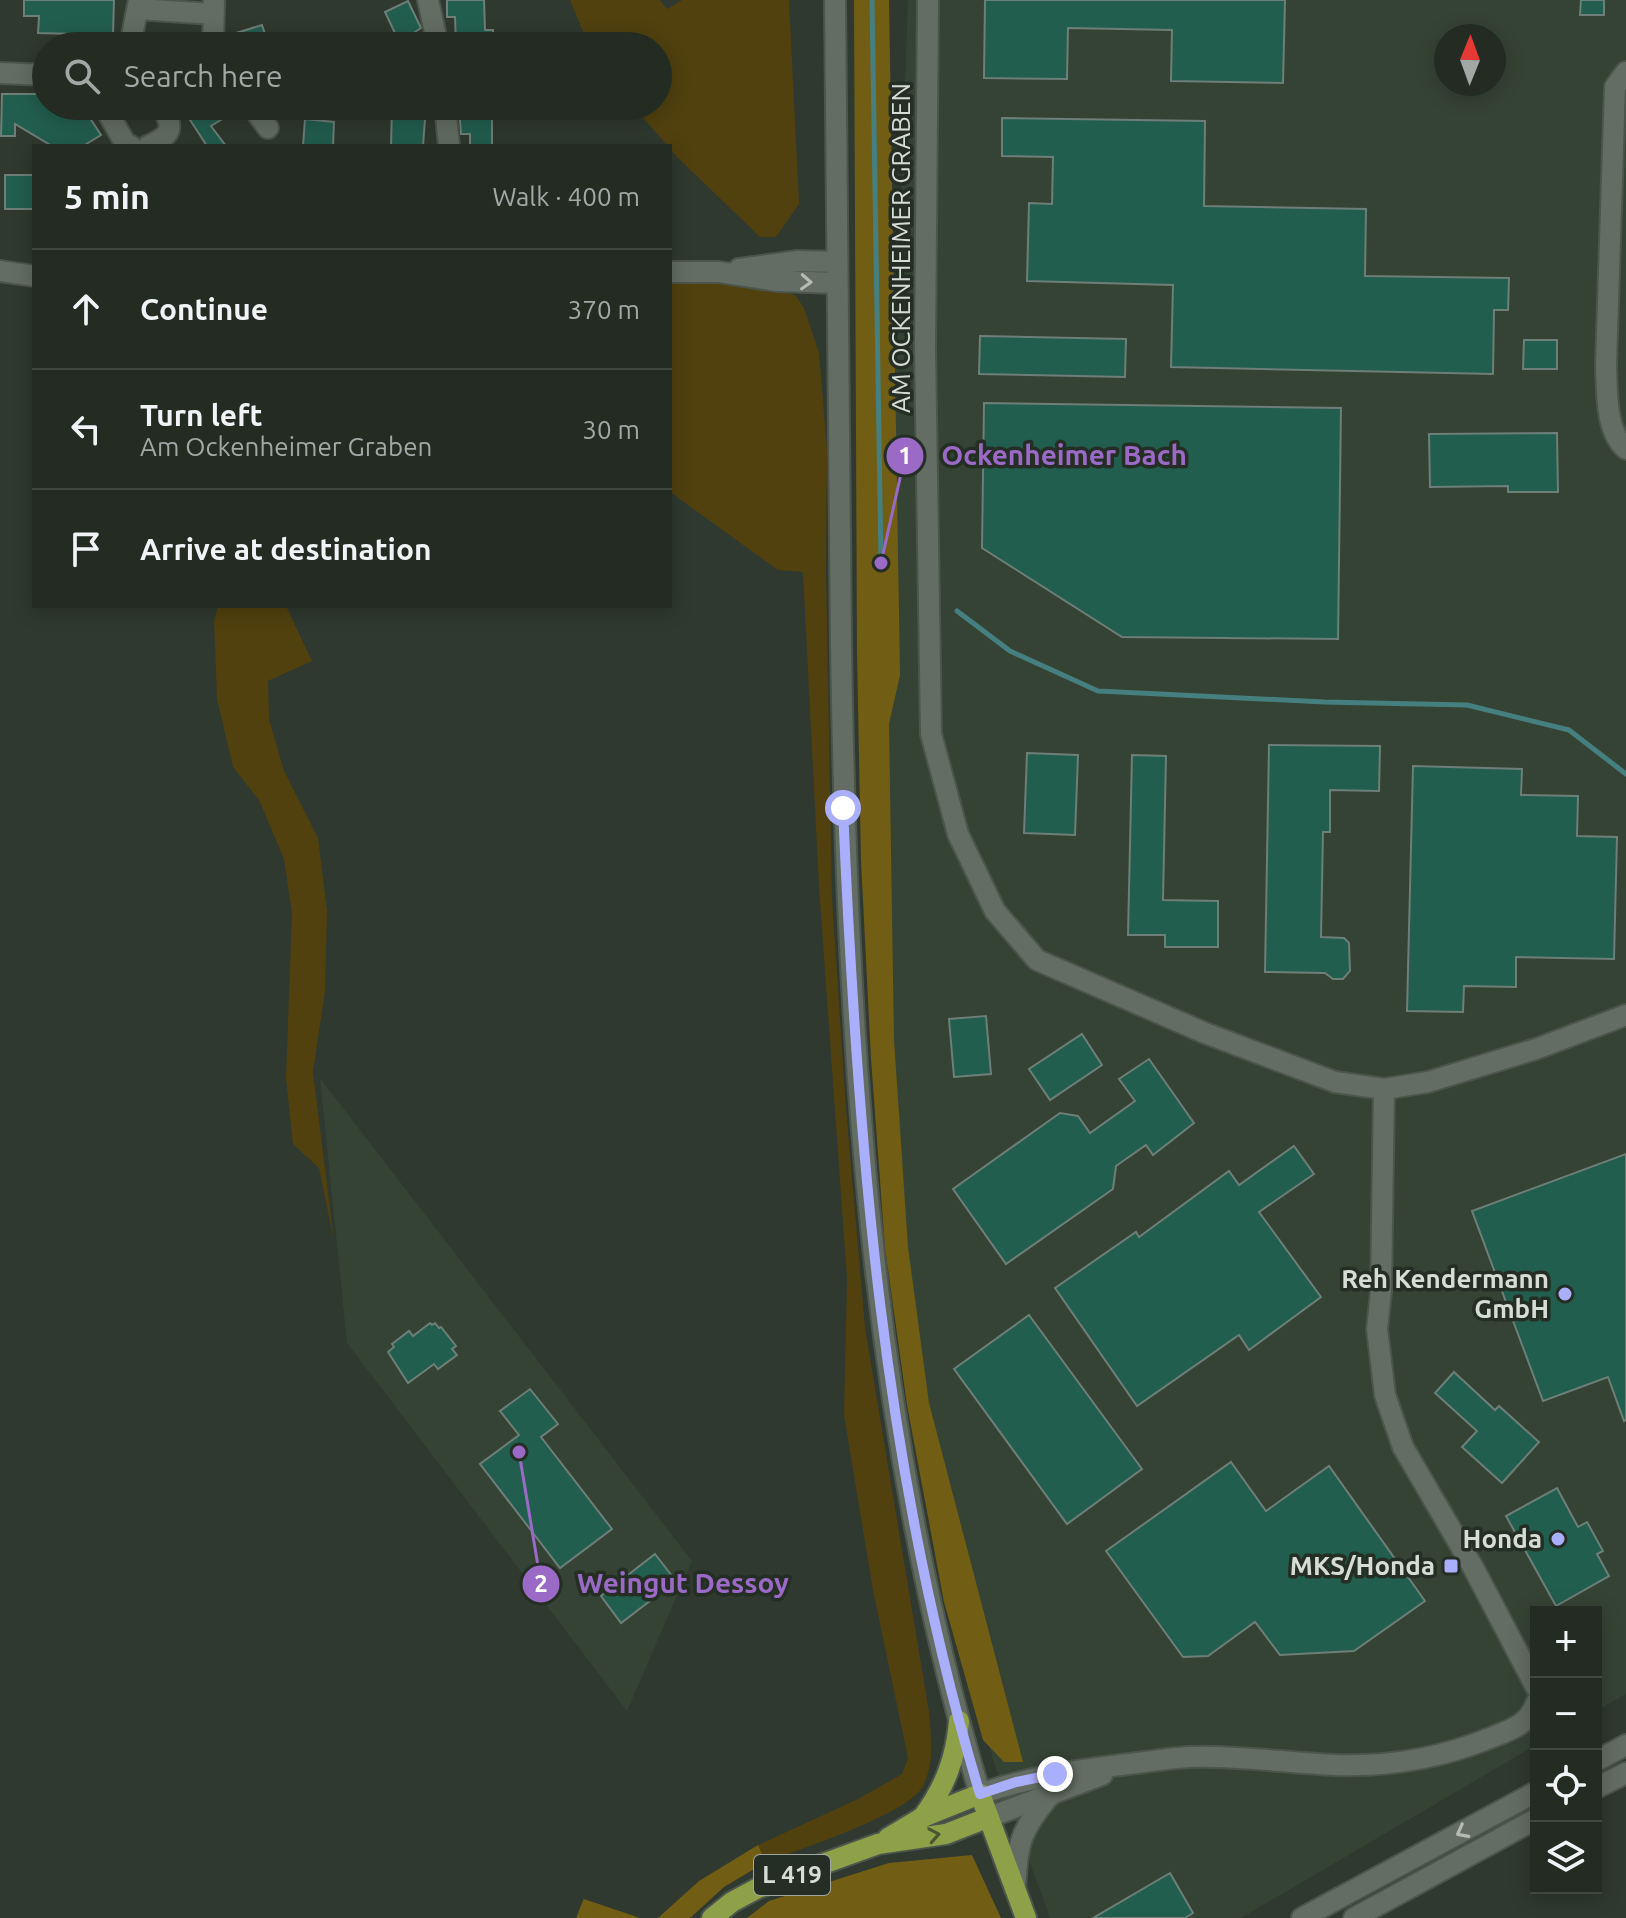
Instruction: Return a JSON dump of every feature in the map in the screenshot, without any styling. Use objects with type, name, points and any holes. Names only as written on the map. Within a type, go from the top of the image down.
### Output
[{"type":"main road","name":"L 419","points":[[923,1817],[945,1782],[957,1742],[959,1721]]},
{"type":"main road","name":"L 419","points":[[712,1918],[732,1902],[758,1888],[878,1844],[923,1817],[980,1794],[1026,1918]]},
{"type":"main road","name":"L 419","points":[[878,1844],[946,1834],[987,1818]]},
{"type":"street","points":[[428,0],[435,32]]},
{"type":"street","name":"L 419","points":[[835,0],[843,808],[852,1013],[862,1143],[878,1307],[922,1562],[941,1654],[980,1794]]},
{"type":"street","name":"AM OCKENHEIMER GRABEN","points":[[928,0],[925,348],[931,734],[958,834],[995,911],[1037,960],[1205,1033],[1335,1082],[1384,1089],[1428,1082],[1536,1049],[1626,1015]]},
{"type":"street","points":[[133,32],[138,4],[214,7],[213,32]]},
{"type":"street","points":[[1626,72],[1615,87],[1606,364],[1608,408],[1619,443],[1626,449]]},
{"type":"street","points":[[0,73],[32,74]]},
{"type":"street","points":[[112,120],[127,144]]},
{"type":"street","points":[[155,144],[167,134],[170,126],[167,120]]},
{"type":"street","points":[[262,120],[268,128]]},
{"type":"street","points":[[446,120],[449,144]]},
{"type":"street","points":[[0,271],[32,276]]},
{"type":"street","points":[[672,272],[719,272],[777,281],[837,272]]},
{"type":"street","points":[[1384,1089],[1381,1292],[1377,1329],[1385,1395],[1403,1447],[1533,1678]]},
{"type":"street","points":[[980,1794],[1055,1774],[1162,1759],[1218,1756],[1335,1765],[1413,1761],[1475,1744],[1512,1729],[1525,1722],[1530,1713]]},
{"type":"street","points":[[1602,1758],[1626,1745]]},
{"type":"street","points":[[987,1818],[1132,1764]]},
{"type":"street","points":[[1602,1785],[1626,1773]]},
{"type":"street","points":[[1014,1890],[1022,1832],[1050,1795]]},
{"type":"street","points":[[1302,1918],[1530,1795]]},
{"type":"street","points":[[1354,1918],[1530,1822]]},
{"type":"shaded area","points":[[570,0],[660,0],[667,9],[682,0],[789,0],[799,204],[776,237],[760,237],[678,158],[672,151],[672,144],[666,144],[645,120],[672,120],[672,32],[583,32]]},
{"type":"shaded area","points":[[854,0],[889,0],[900,675],[889,724],[894,1040],[908,1247],[929,1403],[1023,1762],[1004,1762],[983,1740],[944,1602],[907,1405],[885,1248],[861,861]]},
{"type":"shaded area","points":[[908,0],[1626,0],[1626,1694],[1602,1708],[1602,1606],[1530,1606],[1530,1749],[1241,1918],[1050,1918],[993,1760],[964,1634],[897,1291],[874,975]]},
{"type":"shaded area","points":[[672,280],[725,280],[776,287],[796,296],[804,308],[819,353],[827,449],[832,899],[846,1109],[865,1328],[931,1731],[927,1777],[913,1797],[875,1819],[766,1862],[758,1845],[858,1799],[902,1774],[908,1758],[873,1590],[844,1415],[847,1278],[819,887],[803,572],[778,570],[672,493]]},
{"type":"shaded area","points":[[217,608],[287,608],[312,661],[268,681],[269,719],[284,771],[318,838],[327,911],[325,991],[313,1072],[334,1241],[319,1168],[293,1144],[286,1078],[292,913],[284,859],[259,800],[233,767],[217,699],[214,621]]},
{"type":"shaded area","points":[[320,1078],[692,1561],[627,1711],[347,1343]]},
{"type":"shaded area","points":[[758,1845],[766,1862],[724,1887],[690,1918],[658,1918],[699,1881]]},
{"type":"shaded area","points":[[972,1855],[1001,1918],[747,1918],[769,1901],[889,1863]]},
{"type":"shaded area","points":[[584,1899],[640,1918],[576,1918]]},
{"type":"building","points":[[24,0],[114,0],[113,32],[38,32],[39,16],[24,16]]},
{"type":"building","points":[[447,0],[484,0],[485,30],[493,32],[456,32],[455,17],[447,17]]},
{"type":"building","points":[[985,0],[1285,0],[1283,83],[1171,81],[1172,30],[1068,28],[1067,79],[984,78]]},
{"type":"building","points":[[1581,0],[1604,0],[1604,15],[1580,15]]},
{"type":"building","points":[[408,1],[421,28],[415,32],[394,32],[385,12]]},
{"type":"building","points":[[262,25],[264,32],[239,32]]},
{"type":"building","points":[[2,94],[32,94],[32,120],[91,120],[101,135],[86,144],[49,144],[15,124],[15,136],[1,136]]},
{"type":"building","points":[[1002,118],[1205,121],[1204,206],[1366,209],[1365,276],[1509,278],[1508,310],[1494,310],[1493,374],[1171,367],[1173,285],[1027,281],[1029,203],[1052,204],[1053,157],[1002,156]]},
{"type":"building","points":[[190,120],[221,120],[211,126],[224,144],[206,144]]},
{"type":"building","points":[[305,120],[334,122],[333,144],[303,144]]},
{"type":"building","points":[[392,120],[425,120],[423,144],[391,144]]},
{"type":"building","points":[[460,120],[492,120],[492,144],[470,144],[470,134],[461,134]]},
{"type":"building","points":[[5,175],[32,175],[32,209],[5,209]]},
{"type":"building","points":[[980,336],[1126,339],[1125,377],[979,374]]},
{"type":"building","points":[[1524,340],[1557,340],[1557,369],[1523,369]]},
{"type":"building","points":[[984,403],[1341,408],[1338,639],[1122,637],[982,548]]},
{"type":"building","points":[[1557,433],[1558,492],[1508,492],[1508,486],[1430,487],[1429,434]]},
{"type":"building","points":[[1269,745],[1380,746],[1379,791],[1330,790],[1330,832],[1323,832],[1321,937],[1344,938],[1349,943],[1350,971],[1343,979],[1333,979],[1325,973],[1265,972]]},
{"type":"building","points":[[1027,753],[1078,755],[1075,835],[1024,833]]},
{"type":"building","points":[[1132,755],[1166,756],[1163,900],[1218,901],[1218,947],[1165,947],[1165,935],[1128,935]]},
{"type":"building","points":[[1413,766],[1522,769],[1521,795],[1578,796],[1577,836],[1617,837],[1614,959],[1516,957],[1516,987],[1464,986],[1463,1012],[1407,1011]]},
{"type":"building","points":[[986,1016],[991,1074],[954,1077],[949,1019]]},
{"type":"building","points":[[1082,1034],[1102,1065],[1050,1100],[1029,1069]]},
{"type":"building","points":[[1149,1059],[1194,1123],[1153,1155],[1146,1145],[1116,1166],[1113,1189],[1006,1264],[953,1189],[1060,1113],[1078,1116],[1090,1133],[1135,1101],[1119,1079]]},
{"type":"building","points":[[1294,1146],[1314,1174],[1259,1212],[1321,1297],[1249,1350],[1239,1335],[1137,1406],[1055,1288],[1136,1232],[1139,1237],[1229,1171],[1239,1185]]},
{"type":"building","name":"Reh Kendermann GmbH","points":[[1626,1154],[1624,1421],[1608,1377],[1543,1401],[1472,1211]]},
{"type":"building","points":[[1029,1315],[1142,1469],[1067,1524],[954,1369]]},
{"type":"building","points":[[430,1323],[441,1327],[456,1346],[452,1349],[457,1355],[438,1369],[434,1364],[408,1383],[388,1352],[394,1347],[392,1344],[409,1331],[413,1336]]},
{"type":"building","points":[[1454,1372],[1495,1410],[1499,1406],[1539,1442],[1502,1483],[1462,1447],[1477,1431],[1435,1393]]},
{"type":"building","points":[[530,1389],[558,1424],[541,1437],[612,1529],[560,1568],[480,1464],[519,1435],[500,1411]]},
{"type":"building","points":[[1231,1462],[1266,1511],[1329,1466],[1425,1601],[1354,1651],[1280,1655],[1255,1622],[1208,1656],[1183,1657],[1106,1551]]},
{"type":"building","name":"Honda","points":[[1557,1488],[1578,1527],[1587,1522],[1603,1551],[1597,1554],[1609,1576],[1556,1606],[1506,1516]]},
{"type":"building","points":[[655,1554],[676,1581],[621,1623],[601,1596]]},
{"type":"building","points":[[1170,1873],[1193,1913],[1185,1918],[1093,1918]]},
{"type":"waterway","points":[[872,0],[881,563]]},
{"type":"waterway","points":[[957,611],[1010,651],[1098,691],[1324,702],[1467,705],[1569,730],[1626,774]]},
{"type":"place","name":"Ockenheimer Bach","points":[[881,563]]},
{"type":"place","name":"Reh Kendermann GmbH","points":[[1565,1294]]},
{"type":"place","name":"Weingut Dessoy","points":[[519,1452]]},
{"type":"place","name":"Honda","points":[[1558,1539]]},
{"type":"place","name":"MKS/Honda","points":[[1451,1566]]},
{"type":"route","points":[[843,808],[852,1013],[878,1307],[908,1490],[941,1654],[980,1794],[1055,1774]]}]
